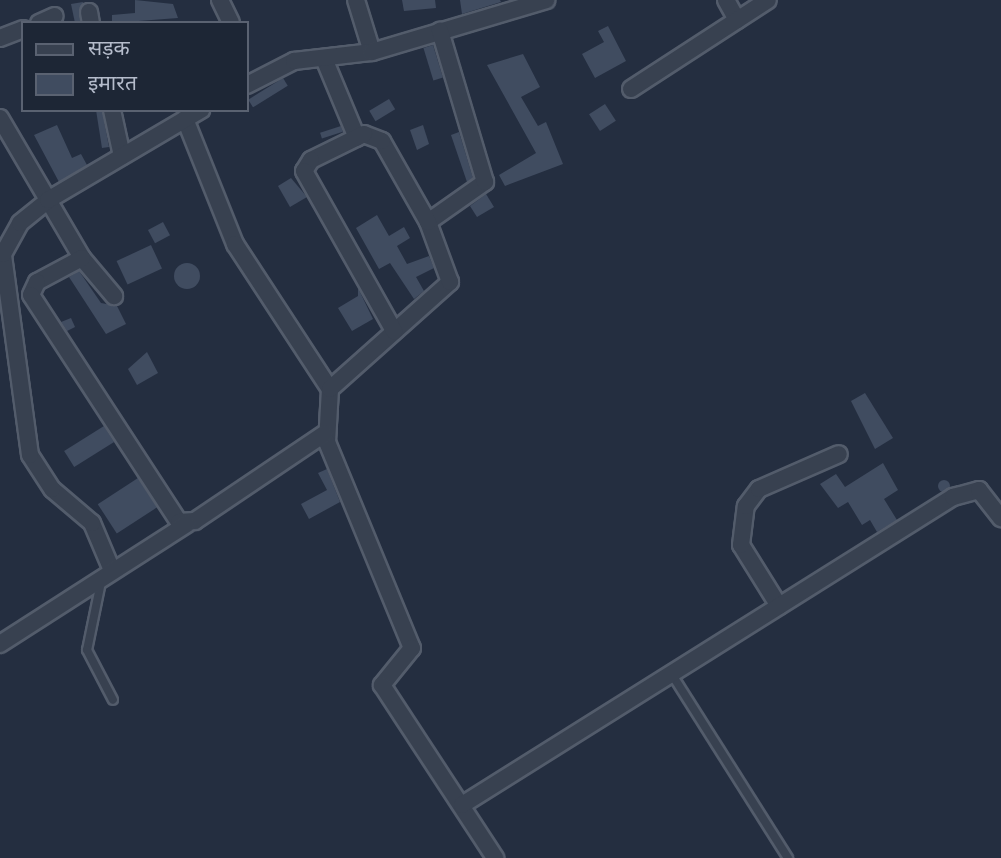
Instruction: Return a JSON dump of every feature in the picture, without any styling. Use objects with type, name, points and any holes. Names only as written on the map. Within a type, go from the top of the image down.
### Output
[{"type":"street","points":[[220,0],[230,21]]},
{"type":"street","points":[[356,0],[372,52]]},
{"type":"street","points":[[248,79],[294,61],[325,61],[372,52],[547,0]]},
{"type":"street","points":[[726,0],[737,19]]},
{"type":"street","points":[[631,89],[768,0]]},
{"type":"street","points":[[43,21],[55,16]]},
{"type":"street","points":[[0,38],[21,30]]},
{"type":"street","points":[[428,222],[485,182],[440,31]]},
{"type":"street","points":[[325,61],[358,138]]},
{"type":"street","points":[[112,112],[122,156]]},
{"type":"street","points":[[106,573],[92,523],[43,477],[27,440],[3,254],[20,223],[48,200],[197,112]]},
{"type":"street","points":[[0,118],[82,258],[114,296]]},
{"type":"street","points":[[185,119],[235,244],[330,389]]},
{"type":"street","points":[[394,331],[303,171],[311,160],[358,138],[374,135],[382,141],[428,222],[450,282],[330,389],[324,434],[412,648],[382,685],[495,858]]},
{"type":"street","points":[[82,258],[37,282],[32,295],[174,518],[187,524]]},
{"type":"street","points":[[0,644],[106,573],[145,556],[187,524],[324,434]]},
{"type":"street","points":[[779,606],[741,545],[746,506],[759,489],[839,454]]},
{"type":"street","points":[[461,805],[964,492],[979,490],[1001,518]]},
{"type":"lane","points":[[106,573],[87,650],[113,700]]},
{"type":"lane","points":[[671,673],[788,858]]},
{"type":"building","points":[[135,0],[173,4],[178,18],[112,21],[112,15],[135,13]]},
{"type":"building","points":[[402,0],[435,0],[436,8],[404,11]]},
{"type":"building","points":[[460,0],[500,0],[501,2],[462,14]]},
{"type":"building","points":[[83,2],[80,21],[75,21],[71,4]]},
{"type":"building","points":[[608,26],[626,61],[595,78],[582,54],[604,42],[598,31]]},
{"type":"building","points":[[433,45],[443,78],[433,80],[423,48]]},
{"type":"building","points":[[523,54],[540,87],[521,97],[538,126],[546,122],[563,164],[505,186],[499,175],[536,153],[487,65]]},
{"type":"building","points":[[283,78],[288,86],[253,107],[248,100]]},
{"type":"building","points":[[389,99],[395,109],[375,121],[369,111]]},
{"type":"building","points":[[605,104],[616,121],[600,131],[589,114]]},
{"type":"building","points":[[96,112],[102,112],[109,147],[102,148]]},
{"type":"building","points":[[57,125],[72,158],[81,154],[87,165],[59,182],[34,135]]},
{"type":"building","points":[[423,125],[429,144],[417,150],[410,130]]},
{"type":"building","points":[[341,126],[343,132],[322,139],[320,133]]},
{"type":"building","points":[[459,132],[473,178],[467,182],[451,135]]},
{"type":"building","points":[[291,178],[307,197],[290,207],[278,186]]},
{"type":"building","points":[[486,194],[494,207],[477,217],[470,206]]},
{"type":"building","points":[[377,215],[389,236],[404,227],[410,238],[397,246],[407,264],[429,256],[434,268],[416,277],[424,291],[414,299],[390,263],[379,269],[356,228]]},
{"type":"building","points":[[163,222],[170,235],[155,243],[148,230]]},
{"type":"building","points":[[151,245],[162,269],[128,285],[117,261]]},
{"type":"building","points":[[187,263],[196,267],[200,276],[196,285],[187,289],[178,285],[174,276],[178,267]]},
{"type":"building","points":[[79,271],[101,303],[117,306],[126,324],[106,334],[69,277]]},
{"type":"building","points":[[358,288],[373,319],[352,331],[338,308],[358,296]]},
{"type":"building","points":[[71,318],[75,327],[67,331],[61,322]]},
{"type":"building","points":[[147,352],[158,373],[137,385],[128,369]]},
{"type":"building","points":[[865,393],[893,438],[875,449],[851,401]]},
{"type":"building","points":[[104,426],[114,442],[74,467],[64,451]]},
{"type":"building","points":[[883,463],[898,490],[884,499],[897,520],[877,532],[870,520],[862,525],[848,502],[838,508],[820,484],[836,474],[845,487]]},
{"type":"building","points":[[327,469],[340,502],[309,519],[301,504],[327,490],[318,473]]},
{"type":"building","points":[[138,478],[157,507],[117,533],[98,504]]},
{"type":"building","points":[[944,480],[950,486],[944,492],[938,486]]}]
